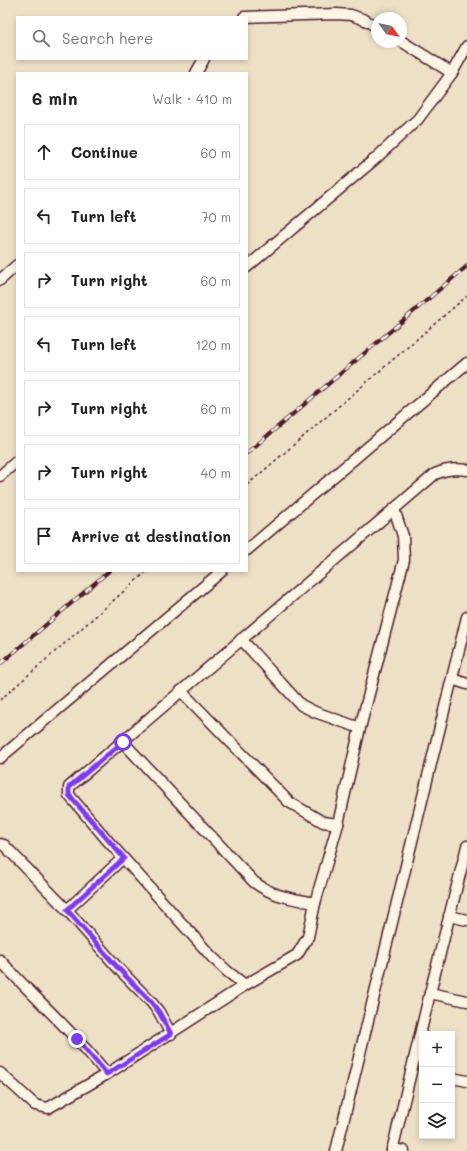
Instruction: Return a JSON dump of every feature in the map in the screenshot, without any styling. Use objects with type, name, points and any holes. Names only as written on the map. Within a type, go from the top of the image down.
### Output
[{"type":"street","points":[[248,17],[336,14],[351,15],[371,24]]},
{"type":"street","points":[[407,45],[452,73]]},
{"type":"street","points":[[248,266],[375,159],[418,119],[452,73],[467,46]]},
{"type":"street","points":[[197,72],[203,60]]},
{"type":"street","points":[[0,280],[16,267]]},
{"type":"street","points":[[248,549],[467,363]]},
{"type":"street","points":[[0,476],[16,463]]},
{"type":"street","points":[[245,985],[216,961],[124,858],[69,795],[69,787],[435,474],[456,468],[467,470]]},
{"type":"street","points":[[0,1073],[35,1105],[48,1108],[107,1074],[245,985],[297,955],[308,937],[315,903],[338,824],[360,728],[404,560],[403,536],[394,509]]},
{"type":"street","points":[[0,758],[221,572]]},
{"type":"street","points":[[336,1151],[467,617]]},
{"type":"street","points":[[242,639],[301,705],[315,712],[360,728]]},
{"type":"street","points":[[452,679],[467,684]]},
{"type":"street","points":[[181,691],[289,802],[323,822],[338,824]]},
{"type":"street","points":[[123,742],[254,882],[265,890],[279,896],[315,903]]},
{"type":"street","points":[[0,844],[4,845],[67,910],[118,968],[152,1003],[159,1012],[171,1034]]},
{"type":"street","points":[[404,1151],[392,1150],[467,846]]},
{"type":"street","points":[[67,910],[124,858]]},
{"type":"street","points":[[449,916],[467,920]]},
{"type":"street","points":[[0,960],[77,1039],[107,1074]]},
{"type":"street","points":[[430,993],[467,1001]]},
{"type":"street","points":[[412,1068],[419,1070]]},
{"type":"street","points":[[455,1079],[467,1081]]},
{"type":"path","points":[[248,484],[467,296]]},
{"type":"path","points":[[0,700],[146,572]]},
{"type":"railway","points":[[248,452],[467,266]]},
{"type":"railway","points":[[0,664],[108,572]]},
{"type":"route","points":[[77,1039],[107,1074],[171,1034],[159,1012],[152,1003],[118,968],[67,910],[124,858],[69,795],[68,791],[69,787],[123,742]]}]
